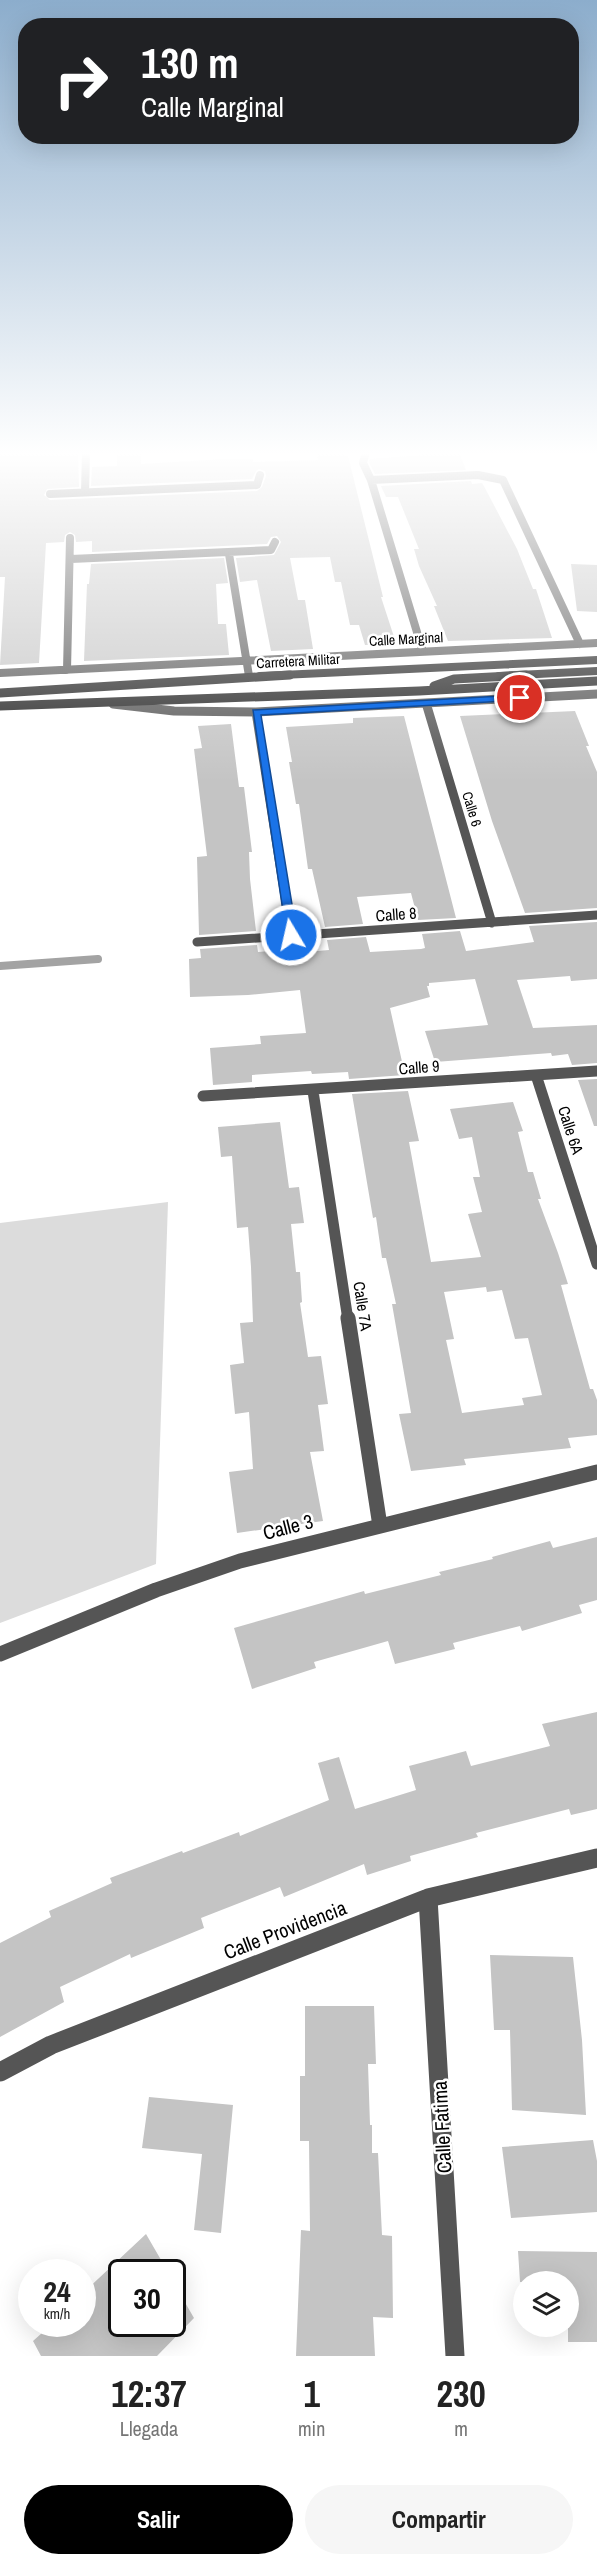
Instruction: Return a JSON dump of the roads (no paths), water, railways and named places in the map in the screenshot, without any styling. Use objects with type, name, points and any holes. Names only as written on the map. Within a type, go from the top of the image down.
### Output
[{"type":"main road","name":"Carretera Militar","points":[[0,693],[249,677],[597,660]]},
{"type":"main road","points":[[419,691],[454,679],[597,671]]},
{"type":"main road","points":[[0,706],[419,691],[597,681]]},
{"type":"street","points":[[67,670],[71,562]]},
{"type":"street","points":[[230,562],[249,677]]},
{"type":"street","points":[[396,562],[423,652]]},
{"type":"street","points":[[541,562],[580,644]]},
{"type":"street","name":"Calle Marginal","points":[[0,673],[597,644]]},
{"type":"street","points":[[93,702],[174,711],[256,712],[594,694],[597,707]]},
{"type":"street","name":"Calle 6","points":[[426,703],[492,923]]},
{"type":"street","points":[[256,712],[291,935]]},
{"type":"street","name":"Calle 8","points":[[197,942],[597,915]]},
{"type":"street","name":"Calle 9","points":[[203,1096],[313,1091],[597,1071]]},
{"type":"street","name":"Calle 6A","points":[[536,1075],[597,1264]]},
{"type":"street","name":"Calle 7A","points":[[313,1091],[380,1526]]},
{"type":"street","name":"Calle 3","points":[[0,1654],[156,1590],[240,1561],[597,1472]]},
{"type":"street","name":"Calle Providencia","points":[[0,2072],[51,2045],[428,1898],[597,1858]]},
{"type":"street","name":"Calle Fatima","points":[[428,1898],[455,2356]]},
{"type":"waterway","points":[[0,966],[98,959]]}]
